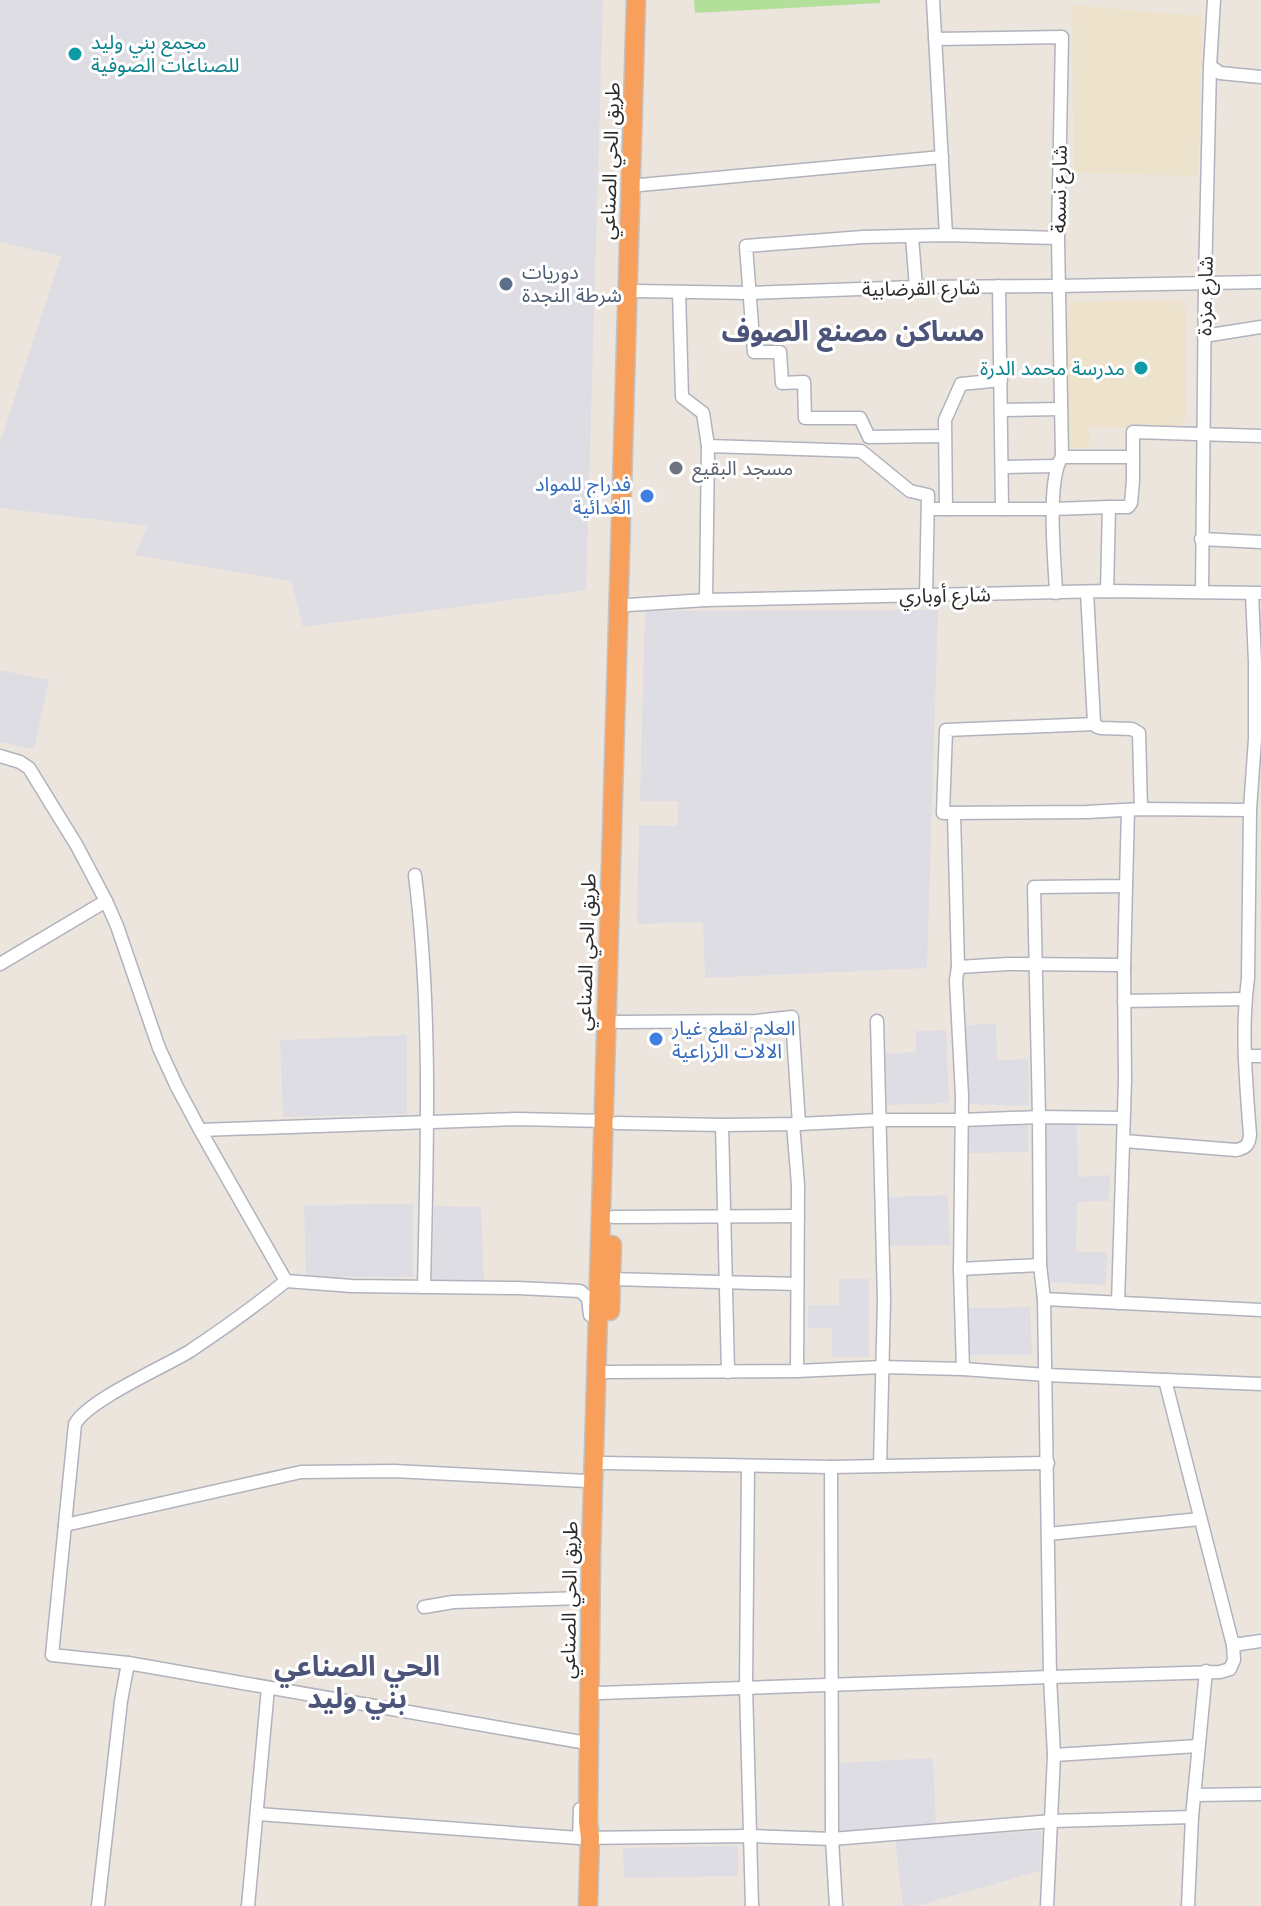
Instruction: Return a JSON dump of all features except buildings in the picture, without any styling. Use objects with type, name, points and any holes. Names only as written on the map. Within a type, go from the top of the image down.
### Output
[{"type":"highway","name":"طريق الحي الصناعي","points":[[588,1906],[584,1838],[588,1822],[597,1287],[610,1122],[636,0]]},
{"type":"highway","points":[[584,1838],[593,1823],[598,1756],[607,1372],[597,1287],[613,1217],[610,1122],[618,1022],[646,0]]},
{"type":"street","points":[[933,0],[946,235]]},
{"type":"street","name":"شارع مزدة","points":[[1202,592],[1205,282],[1214,0]]},
{"type":"street","name":"شارع نسمة","points":[[935,39],[1062,37],[1058,238],[1061,409],[1053,509],[1056,593]]},
{"type":"street","points":[[1210,66],[1220,73],[1261,77]]},
{"type":"street","points":[[640,185],[942,157]]},
{"type":"street","points":[[869,437],[860,418],[805,418],[804,382],[782,383],[780,352],[754,352],[746,246],[863,237],[946,235],[1058,238]]},
{"type":"street","points":[[912,237],[916,287]]},
{"type":"street","name":"شارع القرضابية","points":[[637,291],[749,293],[916,287],[1261,282]]},
{"type":"street","points":[[999,286],[1002,509]]},
{"type":"street","points":[[679,292],[682,397],[703,413],[708,446],[706,600]]},
{"type":"street","points":[[1204,336],[1261,327]]},
{"type":"street","points":[[946,509],[945,420],[961,384],[1001,380]]},
{"type":"street","points":[[1001,410],[1061,409]]},
{"type":"street","points":[[928,509],[1128,507],[1131,503],[1133,432],[1261,436]]},
{"type":"street","points":[[869,437],[945,436]]},
{"type":"street","points":[[861,451],[869,437]]},
{"type":"street","points":[[708,446],[861,451],[910,491],[928,495],[926,595]]},
{"type":"street","points":[[1002,467],[1133,457]]},
{"type":"street","points":[[1107,591],[1109,507]]},
{"type":"street","points":[[1201,539],[1261,542]]},
{"type":"street","name":"شارع أوباري","points":[[628,605],[706,600],[1107,591],[1256,593]]},
{"type":"street","points":[[1087,592],[1095,724]]},
{"type":"street","points":[[1124,1141],[1236,1150],[1249,1143],[1245,999],[1255,978],[1250,810],[1255,739],[1256,593]]},
{"type":"street","points":[[1118,1303],[1124,1141],[1126,886],[1135,809],[1139,733],[1132,729],[1101,728],[1095,724],[946,730],[943,813],[1135,809],[1250,810]]},
{"type":"street","points":[[0,756],[20,762],[33,774],[77,846],[117,926],[159,1048],[177,1087],[286,1281]]},
{"type":"street","points":[[954,813],[963,1369]]},
{"type":"street","points":[[415,875],[425,1004],[427,1122],[424,1287]]},
{"type":"street","points":[[1047,1906],[1054,1755],[1044,1299],[1040,1265],[1034,887],[1126,886]]},
{"type":"street","points":[[0,964],[106,901]]},
{"type":"street","points":[[958,967],[1124,965],[1124,970]]},
{"type":"street","points":[[1124,1001],[1245,999]]},
{"type":"street","points":[[618,1022],[756,1021],[792,1017],[798,1185],[797,1371]]},
{"type":"street","points":[[877,1021],[884,1300],[880,1466]]},
{"type":"street","points":[[1245,1056],[1261,1056]]},
{"type":"street","points":[[200,1130],[517,1119],[722,1125],[1039,1117],[1123,1118]]},
{"type":"street","points":[[722,1125],[728,1372]]},
{"type":"street","points":[[613,1217],[798,1216]]},
{"type":"street","points":[[960,1269],[1040,1265]]},
{"type":"street","points":[[581,1742],[128,1663],[52,1655],[75,1424],[79,1417],[108,1397],[236,1321],[286,1281],[424,1287],[597,1287],[726,1282],[796,1284]]},
{"type":"street","points":[[584,1838],[581,1742],[590,1302],[586,1295],[597,1287]]},
{"type":"street","points":[[1044,1299],[1261,1310]]},
{"type":"street","points":[[607,1372],[797,1371],[882,1367],[1261,1384]]},
{"type":"street","points":[[599,1693],[1220,1672],[1230,1669],[1234,1660],[1233,1645],[1165,1380]]},
{"type":"street","points":[[604,1463],[831,1467],[1048,1463]]},
{"type":"street","points":[[748,1466],[746,1687],[752,1906]]},
{"type":"street","points":[[831,1467],[832,1839],[836,1906]]},
{"type":"street","points":[[65,1525],[301,1472],[394,1471],[586,1481]]},
{"type":"street","points":[[1048,1534],[1200,1519]]},
{"type":"street","points":[[424,1607],[453,1602],[584,1598]]},
{"type":"street","points":[[1233,1645],[1261,1641]]},
{"type":"street","points":[[98,1906],[128,1663]]},
{"type":"street","points":[[1188,1906],[1192,1817],[1206,1671]]},
{"type":"street","points":[[248,1906],[268,1688]]},
{"type":"street","points":[[1054,1755],[1198,1746]]},
{"type":"street","points":[[1194,1795],[1261,1794]]},
{"type":"street","points":[[258,1814],[584,1838],[751,1836],[832,1839],[1052,1821],[1192,1817]]},
{"type":"shaded area","points":[[0,0],[603,0],[586,590],[303,627],[291,581],[135,555],[147,526],[0,508],[0,442],[61,256],[0,242]]},
{"type":"shaded area","points":[[1072,5],[1202,16],[1198,176],[1074,173]]},
{"type":"shaded area","points":[[1178,300],[1186,308],[1186,419],[1178,428],[1090,427],[1089,448],[1067,448],[1063,336],[1070,302]]},
{"type":"shaded area","points":[[938,610],[927,968],[705,978],[703,922],[637,924],[639,825],[677,826],[678,819],[678,801],[640,801],[645,611]]},
{"type":"shaded area","points":[[0,670],[49,680],[34,749],[0,742]]},
{"type":"shaded area","points":[[996,1024],[997,1060],[1028,1059],[1029,1106],[966,1104],[964,1025]]},
{"type":"shaded area","points":[[946,1030],[949,1103],[887,1105],[885,1054],[916,1052],[916,1031]]},
{"type":"shaded area","points":[[407,1035],[407,1114],[283,1117],[280,1040]]},
{"type":"shaded area","points":[[1028,1123],[1028,1152],[967,1153],[966,1124]]},
{"type":"shaded area","points":[[1045,1125],[1077,1125],[1078,1177],[1110,1175],[1109,1201],[1077,1202],[1076,1252],[1107,1252],[1106,1285],[1046,1282]]},
{"type":"shaded area","points":[[948,1195],[950,1245],[890,1246],[888,1197]]},
{"type":"shaded area","points":[[413,1204],[413,1277],[306,1277],[304,1205]]},
{"type":"shaded area","points":[[434,1206],[481,1207],[484,1280],[432,1281]]},
{"type":"shaded area","points":[[839,1279],[869,1279],[869,1357],[832,1357],[832,1328],[808,1328],[808,1305],[839,1305]]},
{"type":"shaded area","points":[[1030,1307],[1032,1355],[967,1355],[966,1308]]},
{"type":"shaded area","points":[[933,1758],[936,1826],[840,1835],[837,1763]]},
{"type":"shaded area","points":[[1042,1831],[1040,1871],[916,1906],[903,1906],[895,1838]]},
{"type":"shaded area","points":[[738,1846],[738,1876],[624,1878],[623,1848]]},
{"type":"green space","points":[[694,0],[880,0],[880,3],[695,13]]},
{"type":"place","name":"مجمع بني وليد للصناعات الصوفية","points":[[75,54]]},
{"type":"place","name":"دوريات شرطة النجدة","points":[[506,284]]},
{"type":"place","name":"مدرسة محمد الدرة","points":[[1141,368]]},
{"type":"place","name":"مسجد البقيع","points":[[676,468]]},
{"type":"place","name":"فدراج للمواد الغدائية","points":[[647,496]]},
{"type":"place","name":"العلام لقطع غيار الالات الزراعية","points":[[656,1039]]},
{"type":"district","name":"مساكن مصنع الصوف","points":[[853,331]]},
{"type":"district","name":"الحي الصناعي بني وليد","points":[[357,1682]]}]
